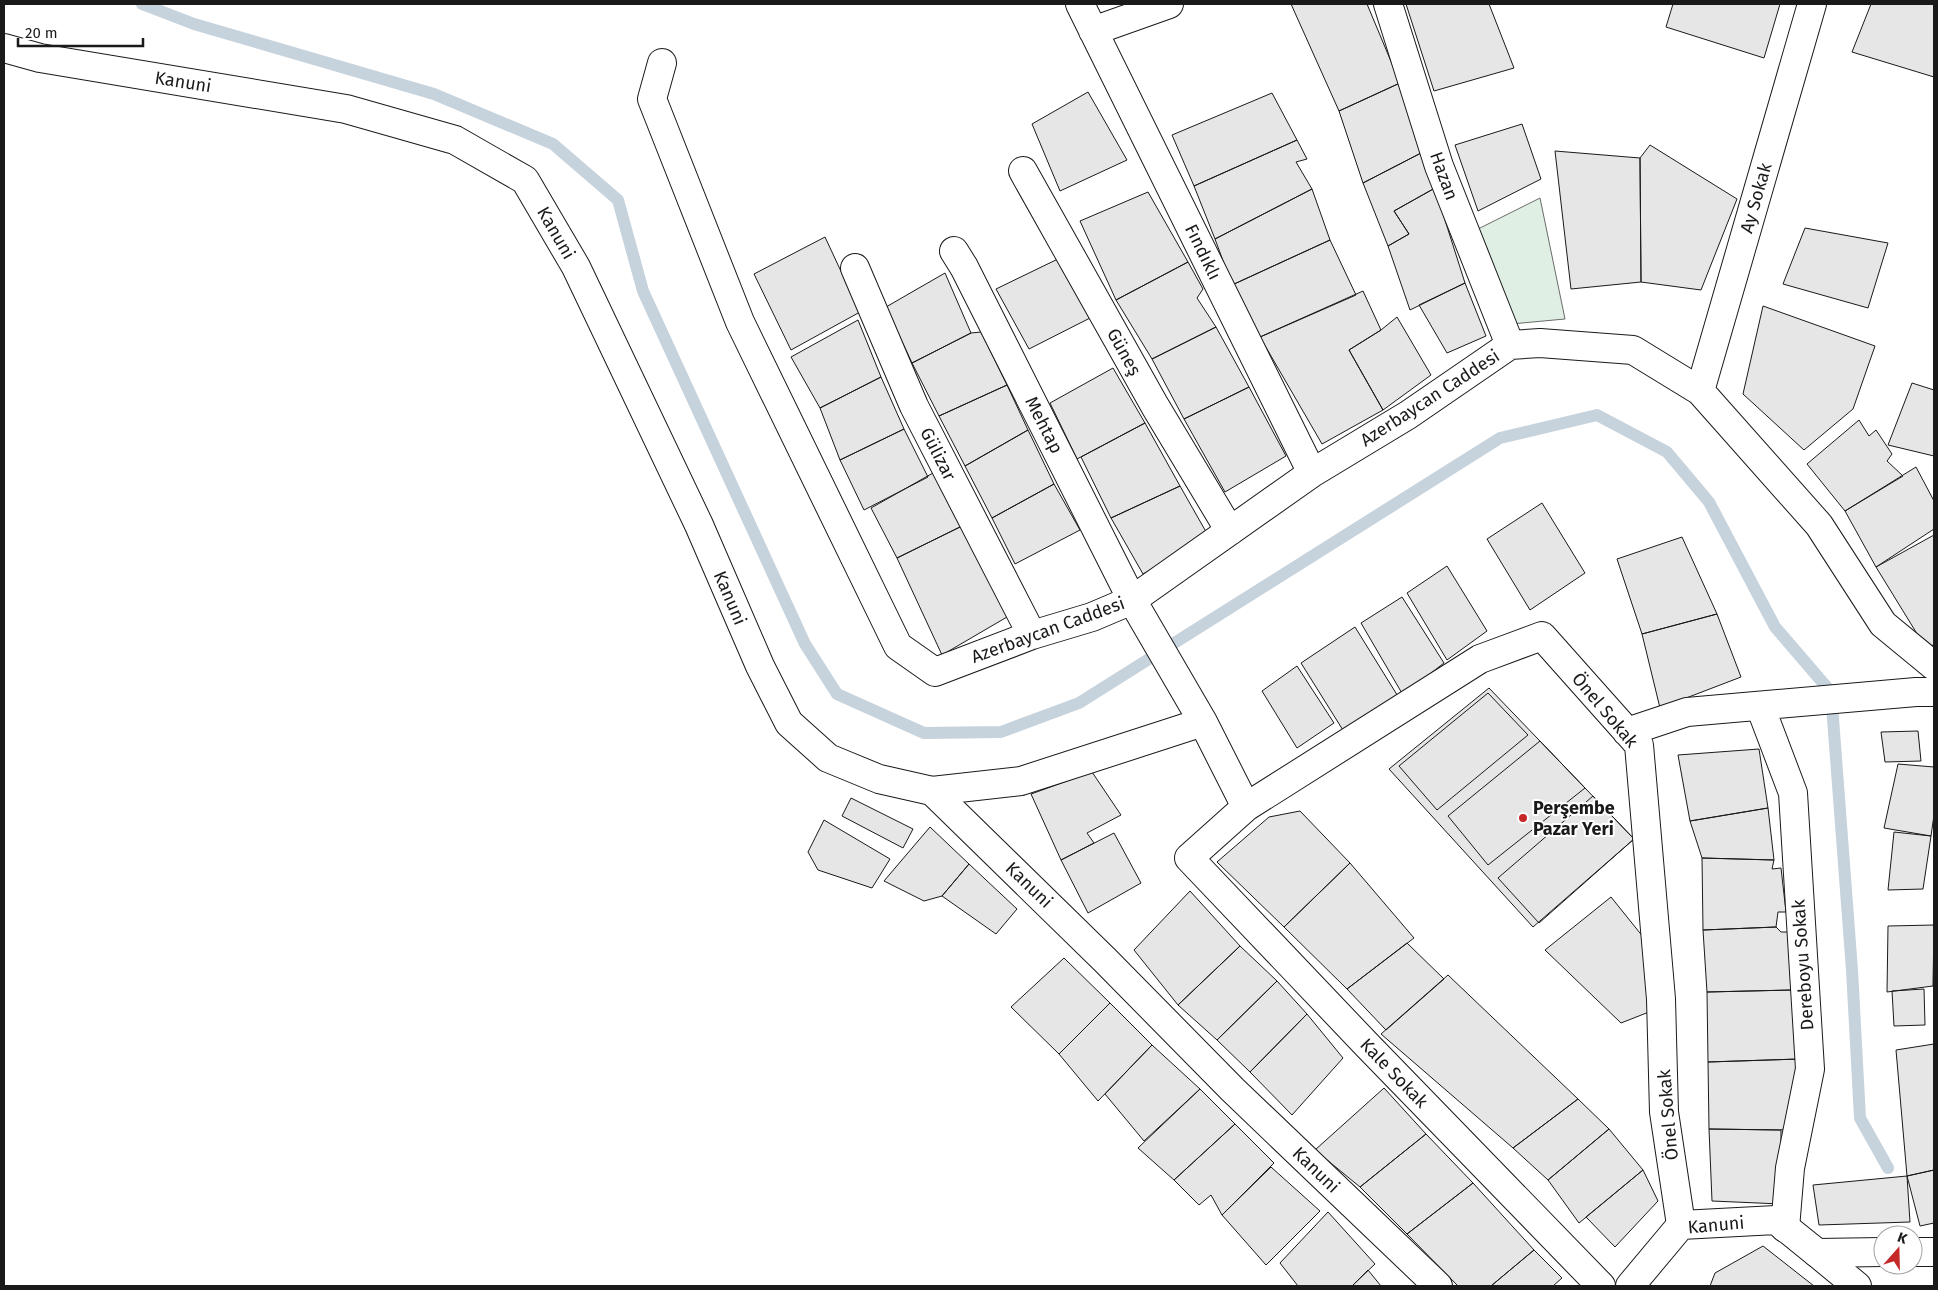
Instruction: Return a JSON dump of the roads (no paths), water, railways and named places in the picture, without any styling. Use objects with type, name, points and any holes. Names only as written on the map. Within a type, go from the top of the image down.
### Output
[{"type":"street","name":"Fındıklı","points":[[1080,4],[1312,473]]},
{"type":"street","points":[[1093,31],[1169,4]]},
{"type":"street","name":"Hazan","points":[[1388,4],[1439,166],[1510,345]]},
{"type":"street","name":"Ay Sokak","points":[[1700,391],[1812,4]]},
{"type":"street","name":"Kanuni","points":[[4,48],[40,58],[346,109],[455,140],[525,180],[576,267],[699,525],[760,666],[788,723],[828,758],[879,779],[932,791],[1105,960],[1240,1096],[1438,1286]]},
{"type":"street","name":"Azerbaycan Caddesi","points":[[662,63],[652,99],[740,322],[898,646],[935,672],[1032,635],[1092,617],[1136,607],[1230,531],[1312,473],[1408,415],[1510,345],[1540,343],[1633,350],[1700,391],[1819,525],[1884,624],[1934,666]]},
{"type":"street","name":"Güneş","points":[[1023,171],[1154,406],[1230,531]]},
{"type":"street","name":"Mehtap","points":[[954,251],[969,275],[1136,607],[1204,722],[1246,807]]},
{"type":"street","name":"Gülizar","points":[[856,268],[914,406],[1032,635]]},
{"type":"street","name":"Önel Sokak","points":[[1246,807],[1480,659],[1542,636],[1639,745],[1662,999],[1664,1112],[1681,1226]]},
{"type":"street","points":[[1627,732],[1687,712],[1760,706],[1793,701],[1934,692]]},
{"type":"street","name":"Dereboyu Sokak","points":[[1760,706],[1792,793],[1810,1069],[1790,1168],[1785,1228]]},
{"type":"street","points":[[932,791],[1022,781],[1204,722]]},
{"type":"street","name":"Kale Sokak","points":[[1246,807],[1190,858],[1366,1045],[1601,1286]]},
{"type":"street","name":"Kanuni","points":[[1630,1286],[1681,1226],[1776,1220],[1857,1286]]},
{"type":"street","points":[[1816,1253],[1873,1252]]},
{"type":"waterway","points":[[142,4],[194,24],[434,94],[553,144],[618,200],[643,291],[805,644],[837,694],[924,733],[1001,732],[1079,703],[1500,438],[1597,415],[1667,452],[1709,502],[1775,627],[1831,692],[1852,970],[1860,1118],[1888,1168]]},
{"type":"place","name":"Perşembe Pazar Yeri","points":[[1523,818]]}]
